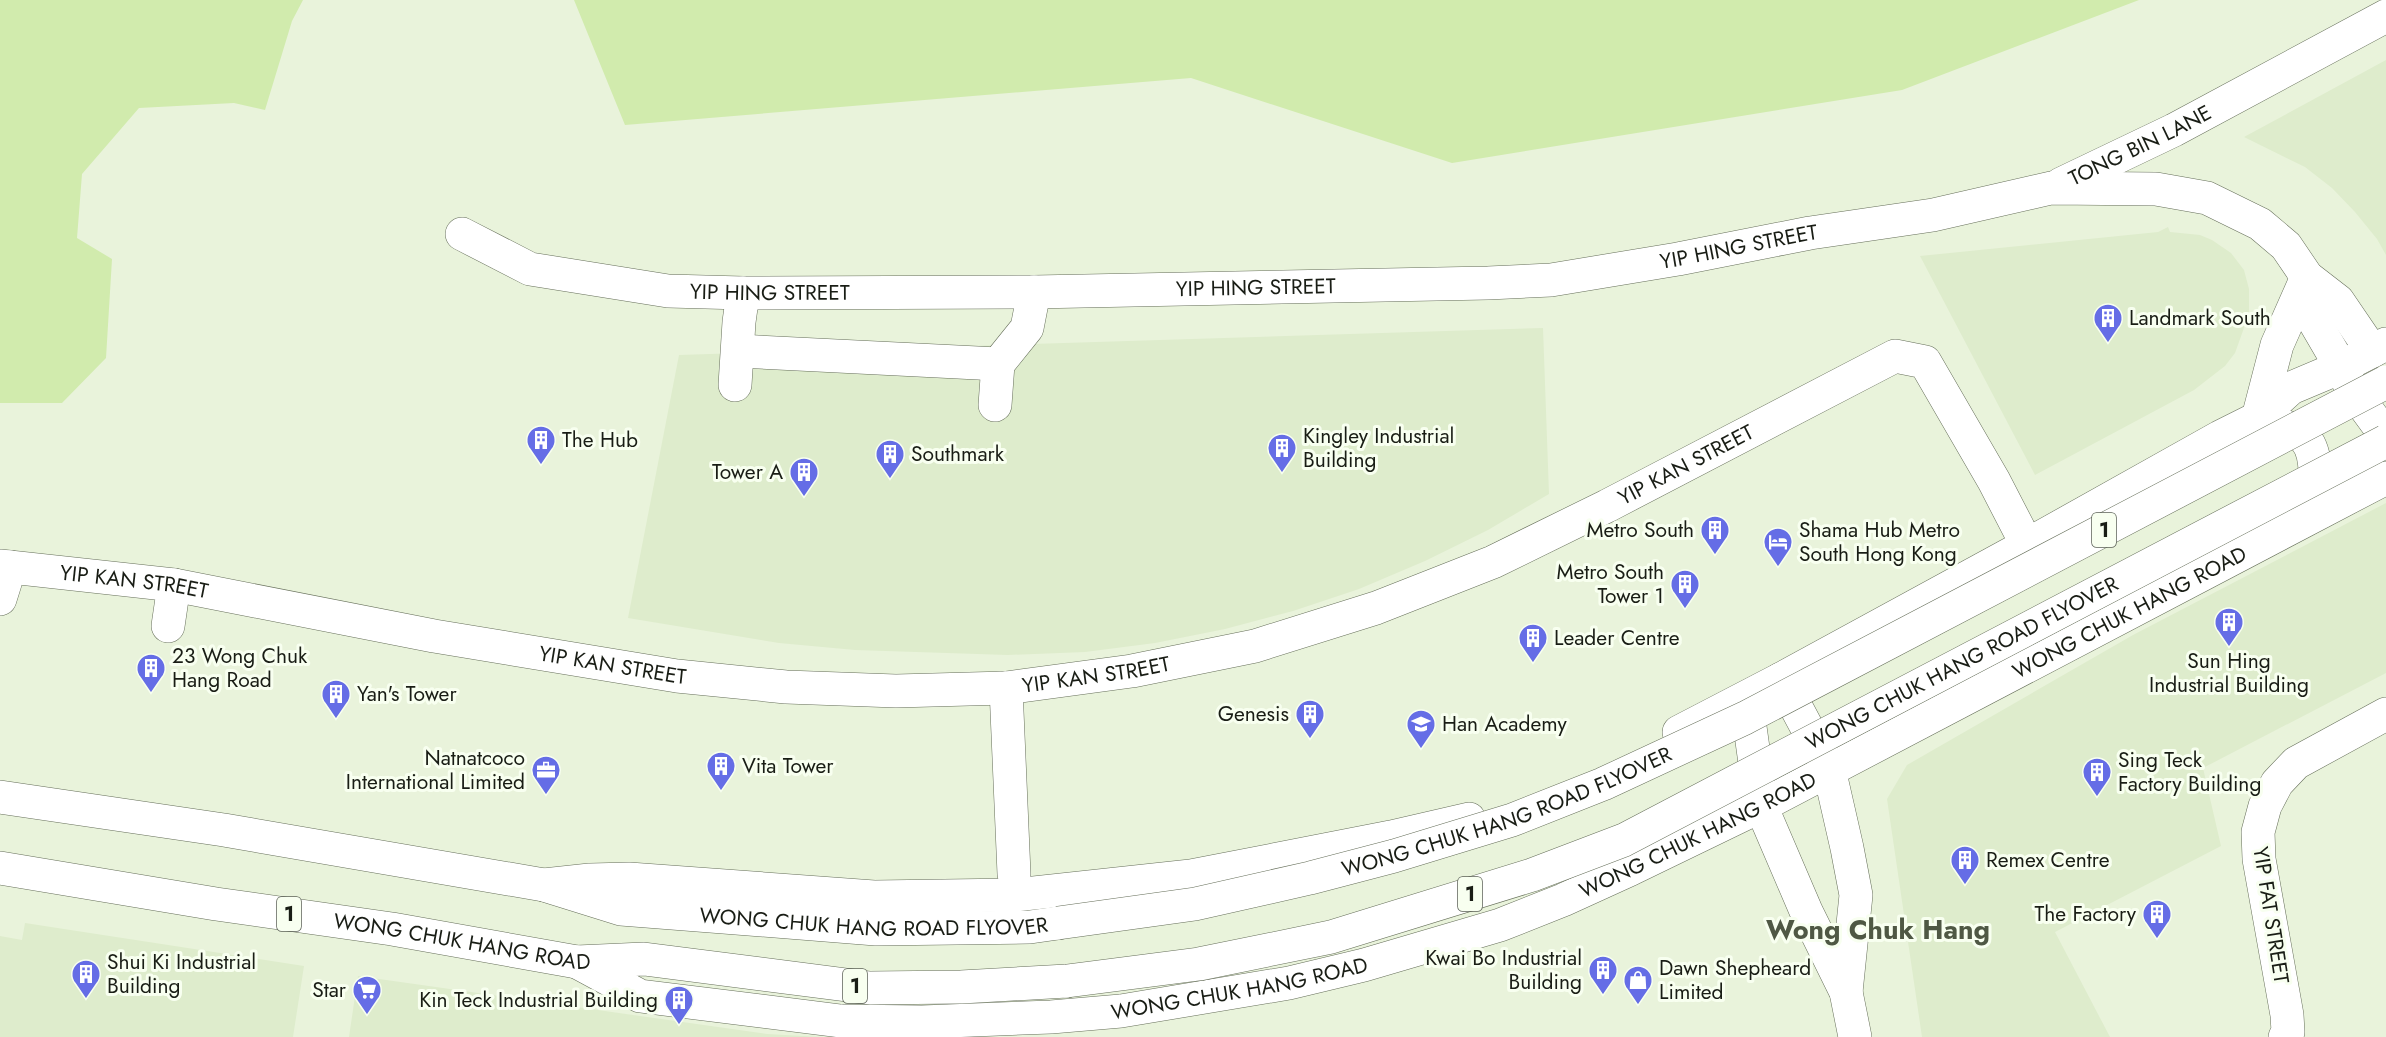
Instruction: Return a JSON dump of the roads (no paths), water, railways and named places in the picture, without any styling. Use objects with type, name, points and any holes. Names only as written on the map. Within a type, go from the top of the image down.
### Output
[{"type":"main road","name":"TONG BIN LANE","points":[[2051,188],[2174,130],[2386,16]]},
{"type":"main road","name":"TONG BIN LANE","points":[[2051,188],[2156,189],[2207,198],[2260,224],[2286,246],[2307,277],[2338,301],[2379,348]]},
{"type":"main road","name":"YIP HING STREET","points":[[462,234],[530,269],[668,291],[1034,292],[1488,284],[1551,280],[1678,259],[1810,233],[1933,215],[2051,188]]},
{"type":"main road","name":"TONG BIN LANE","points":[[2307,277],[2313,319],[2353,391],[2386,439]]},
{"type":"main road","points":[[2258,418],[2277,345],[2307,277]]},
{"type":"main road","points":[[995,405],[998,364],[1027,328],[1034,292]]},
{"type":"main road","points":[[735,385],[743,293]]},
{"type":"main road","points":[[544,885],[629,879],[874,897],[1014,895],[1191,876],[1392,837],[1514,809],[1585,780],[1746,698],[2027,545],[2118,492],[2258,418],[2291,388],[2341,368],[2379,348]]},
{"type":"main road","points":[[738,351],[998,364]]},
{"type":"main road","name":"YIP KAN STREET","points":[[5,566],[174,585],[434,636],[676,676],[797,687],[896,691],[1006,688],[1131,671],[1255,645],[1376,608],[1493,562],[1607,506],[1895,356],[1925,362],[1994,481],[2027,545]]},
{"type":"main road","name":"WONG CHUK HANG ROAD FLYOVER","points":[[544,885],[621,909],[876,929],[1030,927],[1195,904],[1320,876],[1394,856],[1512,820],[1603,784],[1745,718],[2386,382]]},
{"type":"main road","points":[[2258,418],[2288,426],[2307,440],[2314,461],[2316,487],[2311,516]]},
{"type":"main road","name":"WONG CHUK HANG ROAD FLYOVER","points":[[577,962],[644,959],[870,988],[961,987],[1066,981],[1199,964],[1330,937],[1532,875],[1624,840],[2386,439]]},
{"type":"main road","name":"WONG CHUK HANG ROAD","points":[[0,868],[216,904],[392,928],[577,962],[640,996],[841,1021],[922,1022],[1051,1017],[1121,1011],[1202,999],[1289,983],[1384,960],[1489,928],[1563,900],[1761,806],[2386,478]]},
{"type":"main road","points":[[0,599],[5,566]]},
{"type":"main road","points":[[168,626],[174,585]]},
{"type":"main road","points":[[1781,679],[1829,769],[1856,895],[1846,992]]},
{"type":"main road","points":[[1006,688],[1014,873]]},
{"type":"main road","points":[[1746,698],[1761,806],[1806,911],[1846,992],[1855,1037]]},
{"type":"main road","name":"YIP FAT STREET","points":[[2286,1037],[2287,1015],[2259,859],[2258,832],[2265,806],[2277,783],[2296,763],[2386,714]]},
{"type":"main road","name":"1","points":[[0,797],[224,830],[544,885]]},
{"type":"place","name":"Landmark South","points":[[2108,344]]},
{"type":"place","name":"The Hub","points":[[541,466]]},
{"type":"place","name":"Kingley Industrial Building","points":[[1282,474]]},
{"type":"place","name":"Southmark","points":[[890,480]]},
{"type":"place","name":"Tower A","points":[[804,498]]},
{"type":"place","name":"Metro South","points":[[1715,556]]},
{"type":"place","name":"Shama Hub Metro South Hong Kong","points":[[1778,568]]},
{"type":"place","name":"Metro South Tower 1","points":[[1685,610]]},
{"type":"place","name":"Sun Hing Industrial Building","points":[[2229,648]]},
{"type":"place","name":"Leader Centre","points":[[1533,664]]},
{"type":"place","name":"23 Wong Chuk Hang Road","points":[[151,694]]},
{"type":"place","name":"Yan's Tower","points":[[336,720]]},
{"type":"place","name":"Genesis","points":[[1310,740]]},
{"type":"place","name":"Han Academy","points":[[1421,750]]},
{"type":"place","name":"Vita Tower","points":[[721,792]]},
{"type":"place","name":"Natnatcoco International Limited","points":[[546,796]]},
{"type":"place","name":"Sing Teck Factory Building","points":[[2097,798]]},
{"type":"place","name":"Remex Centre","points":[[1965,886]]},
{"type":"place","name":"The Factory","points":[[2157,940]]},
{"type":"place","name":"Kwai Bo Industrial Building","points":[[1603,996]]},
{"type":"place","name":"Shui Ki Industrial Building","points":[[86,1000]]},
{"type":"place","name":"Dawn Shepheard Limited","points":[[1638,1006]]},
{"type":"place","name":"Star","points":[[367,1016]]},
{"type":"place","name":"Kin Teck Industrial Building","points":[[679,1026]]},
{"type":"district","name":"Wong Chuk Hang","points":[[1878,930]]}]
